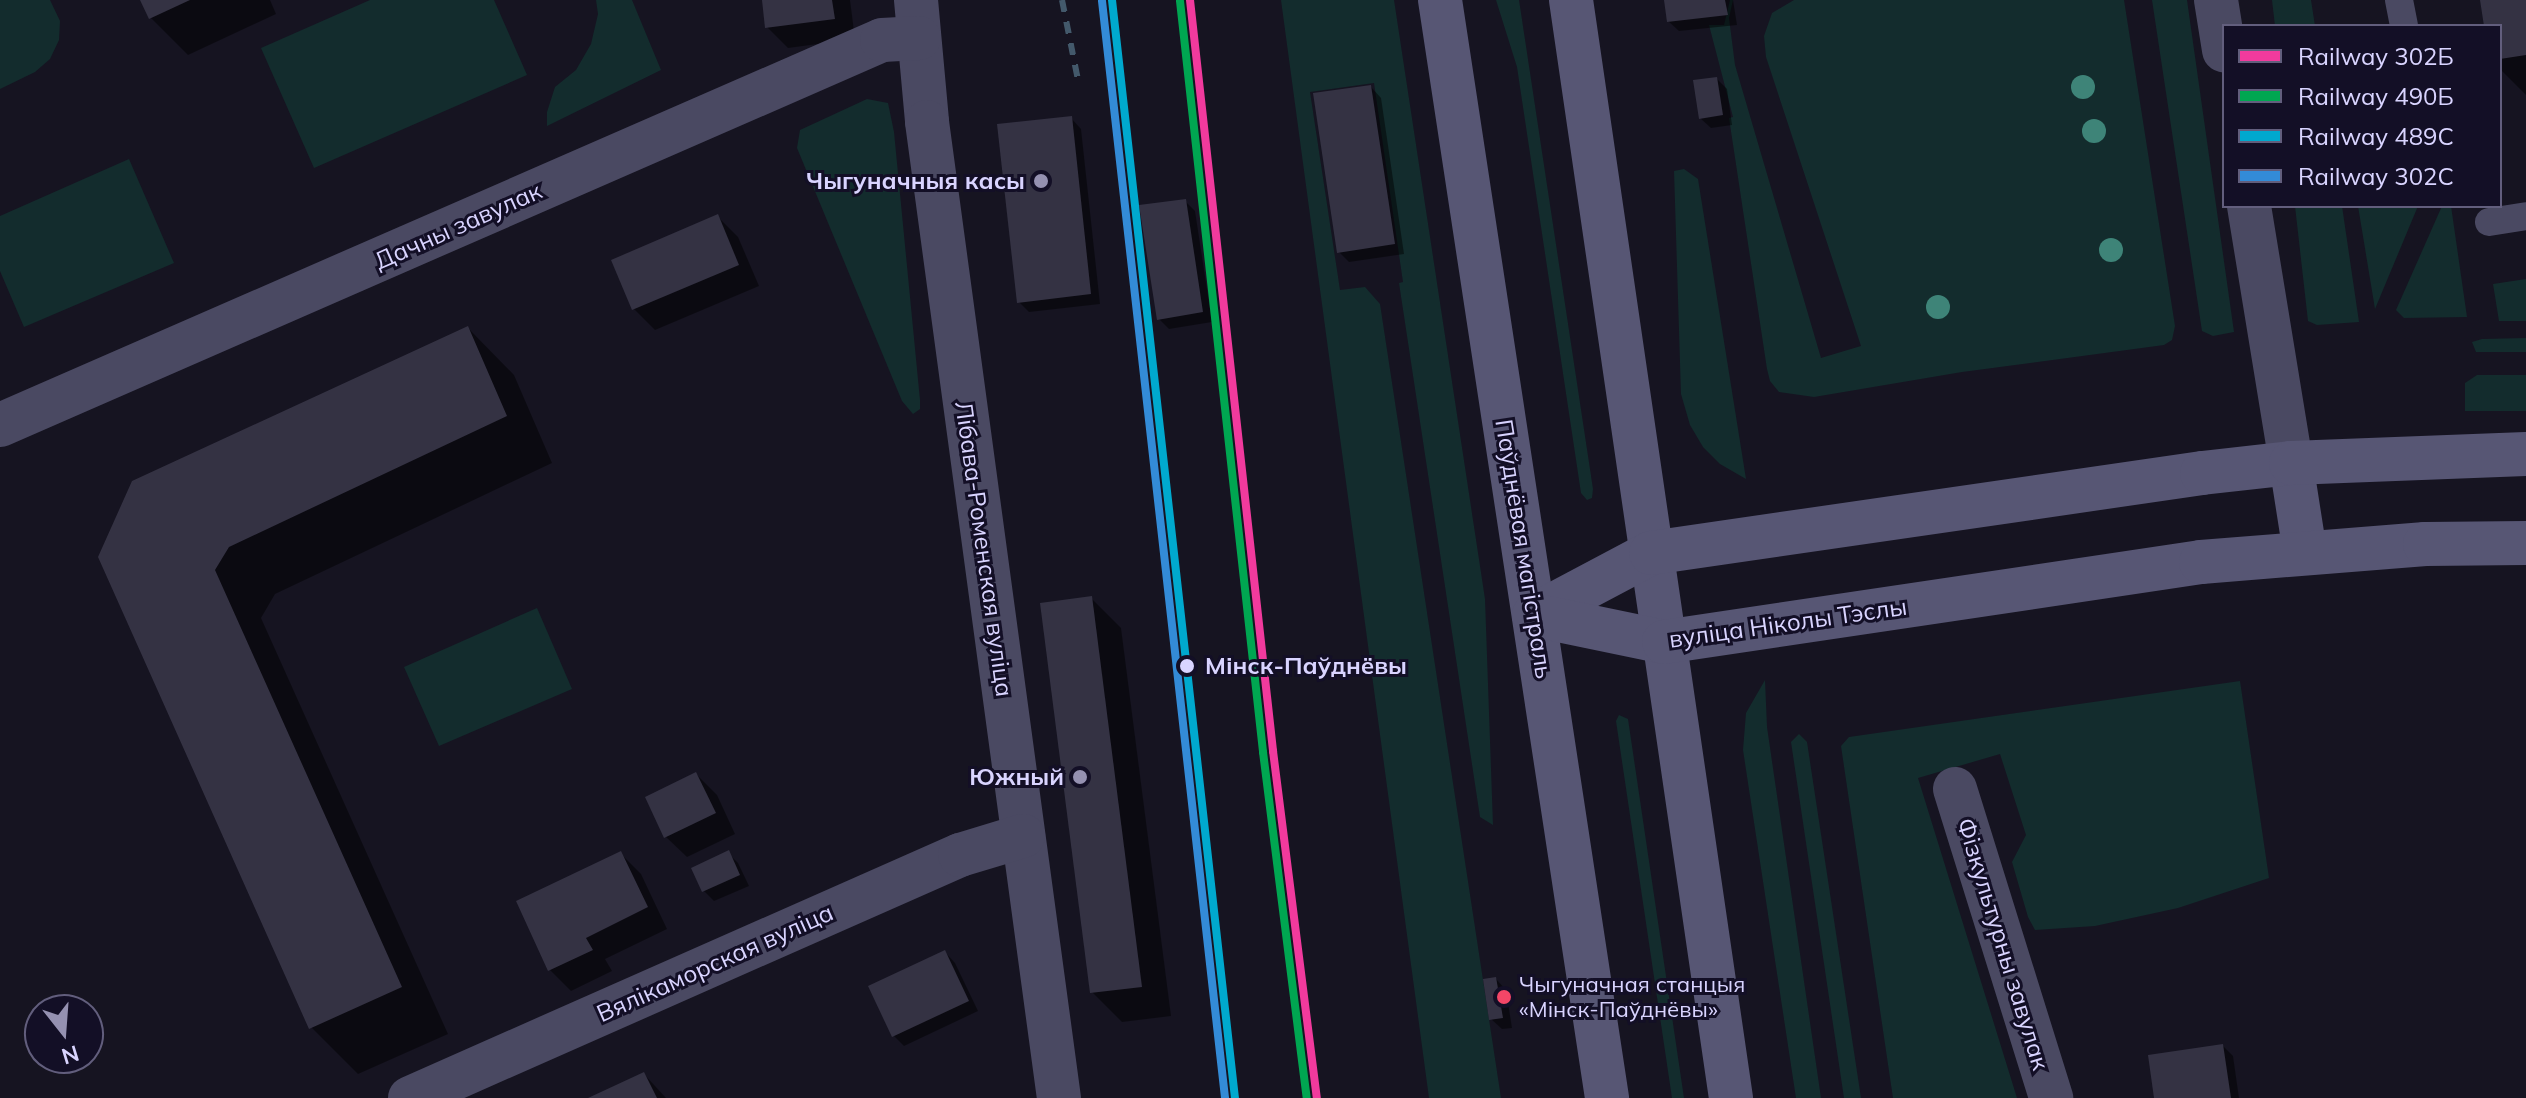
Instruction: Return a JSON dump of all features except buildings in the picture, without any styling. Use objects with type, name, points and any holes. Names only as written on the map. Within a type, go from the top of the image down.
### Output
[{"type":"main road","name":"Паўднёвая магістраль","points":[[1440,0],[1607,1098]]},
{"type":"main road","points":[[1571,0],[1731,1098]]},
{"type":"main road","points":[[1534,615],[1651,553],[2087,488],[2291,463],[2526,454]]},
{"type":"main road","points":[[2291,463],[2305,552]]},
{"type":"main road","name":"вуліца Ніколы Тэслы","points":[[1534,615],[1664,642],[2201,562],[2425,544],[2526,543]]},
{"type":"street","points":[[2216,0],[2222,38]]},
{"type":"street","name":"Дачны завулак","points":[[0,425],[882,40],[917,19]]},
{"type":"street","name":"Лібава-Роменская вуліца","points":[[917,19],[947,276],[1059,1098]]},
{"type":"street","points":[[2249,208],[2291,463]]},
{"type":"street","name":"Фізкультурны завулак","points":[[1955,789],[2051,1098]]},
{"type":"street","name":"Вялікаморская вуліца","points":[[410,1098],[960,855],[1023,836]]},
{"type":"lane","points":[[2399,0],[2404,24]]},
{"type":"lane","points":[[2489,222],[2526,216]]},
{"type":"green space","points":[[0,0],[50,0],[60,21],[59,40],[50,59],[35,72],[0,89]]},
{"type":"green space","points":[[370,0],[494,0],[527,75],[314,168],[261,48]]},
{"type":"green space","points":[[596,0],[632,0],[661,70],[547,126],[547,112],[555,87],[576,70],[591,44],[598,14]]},
{"type":"green space","points":[[1281,0],[1394,0],[1485,599],[1493,825],[1480,817],[1399,283],[1403,282],[1374,83],[1310,92],[1340,290],[1365,287],[1380,304],[1501,1098],[1429,1098]]},
{"type":"green space","points":[[1496,0],[1519,0],[1593,489],[1592,498],[1587,500],[1581,493],[1517,67]]},
{"type":"green space","points":[[1730,0],[1733,0],[1729,18],[1735,65],[1821,358],[1861,346],[1766,57],[1764,36],[1772,13],[1794,0],[2124,0],[2175,326],[2172,340],[2164,345],[1962,372],[1814,397],[1779,392],[1770,381],[1767,369],[1729,118],[1733,117],[1709,25],[1724,25]]},
{"type":"green space","points":[[2152,0],[2187,0],[2234,332],[2213,336],[2202,331]]},
{"type":"green space","points":[[2272,0],[2311,0],[2315,24],[2275,24]]},
{"type":"green space","points":[[867,99],[888,103],[894,132],[920,400],[920,409],[913,414],[902,401],[797,148],[800,130]]},
{"type":"green space","points":[[129,159],[174,263],[24,327],[0,271],[0,216]]},
{"type":"green space","points":[[1684,169],[1698,179],[1746,479],[1720,464],[1703,447],[1690,425],[1681,394],[1674,171]]},
{"type":"green space","points":[[2295,208],[2342,208],[2359,322],[2317,325],[2308,321]]},
{"type":"green space","points":[[2358,208],[2417,208],[2375,309]]},
{"type":"green space","points":[[2441,208],[2451,208],[2467,317],[2404,318],[2396,310]]},
{"type":"green space","points":[[2526,279],[2526,321],[2499,321],[2493,284]]},
{"type":"green space","points":[[2526,338],[2526,352],[2476,352],[2472,342],[2482,339]]},
{"type":"green space","points":[[2477,375],[2526,375],[2526,411],[2465,411],[2465,383]]},
{"type":"green space","points":[[537,608],[572,689],[439,746],[404,667]]},
{"type":"green space","points":[[1765,680],[1767,727],[1821,1098],[1796,1098],[1743,750],[1746,713]]},
{"type":"green space","points":[[2240,681],[2269,878],[2178,908],[2095,926],[2035,930],[2028,917],[2012,862],[2026,835],[2000,754],[1918,778],[2017,1098],[1893,1098],[1841,746],[1849,737]]},
{"type":"green space","points":[[1619,715],[1628,719],[1684,1098],[1672,1098],[1616,721]]},
{"type":"green space","points":[[1799,734],[1807,742],[1861,1098],[1844,1098],[1791,742]]},
{"type":"railway","points":[[1062,0],[1078,80]]},
{"type":"rail line","name":"489С","points":[[1112,0],[1235,1098]]},
{"type":"rail line","name":"302Б","points":[[1190,0],[1273,751],[1317,1098]]},
{"type":"rail line","name":"302С","points":[[1102,1],[1225,1098]]},
{"type":"rail line","name":"490Б","points":[[1180,1],[1263,752],[1307,1098]]},
{"type":"place","name":"Чыгуначныя касы","points":[[1041,181]]},
{"type":"place","name":"Мінск-Паўднёвы","points":[[1187,666]]},
{"type":"place","name":"Южный","points":[[1080,777]]},
{"type":"place","name":"Чыгуначная станцыя «Мінск-Паўднёвы»","points":[[1504,997]]}]
